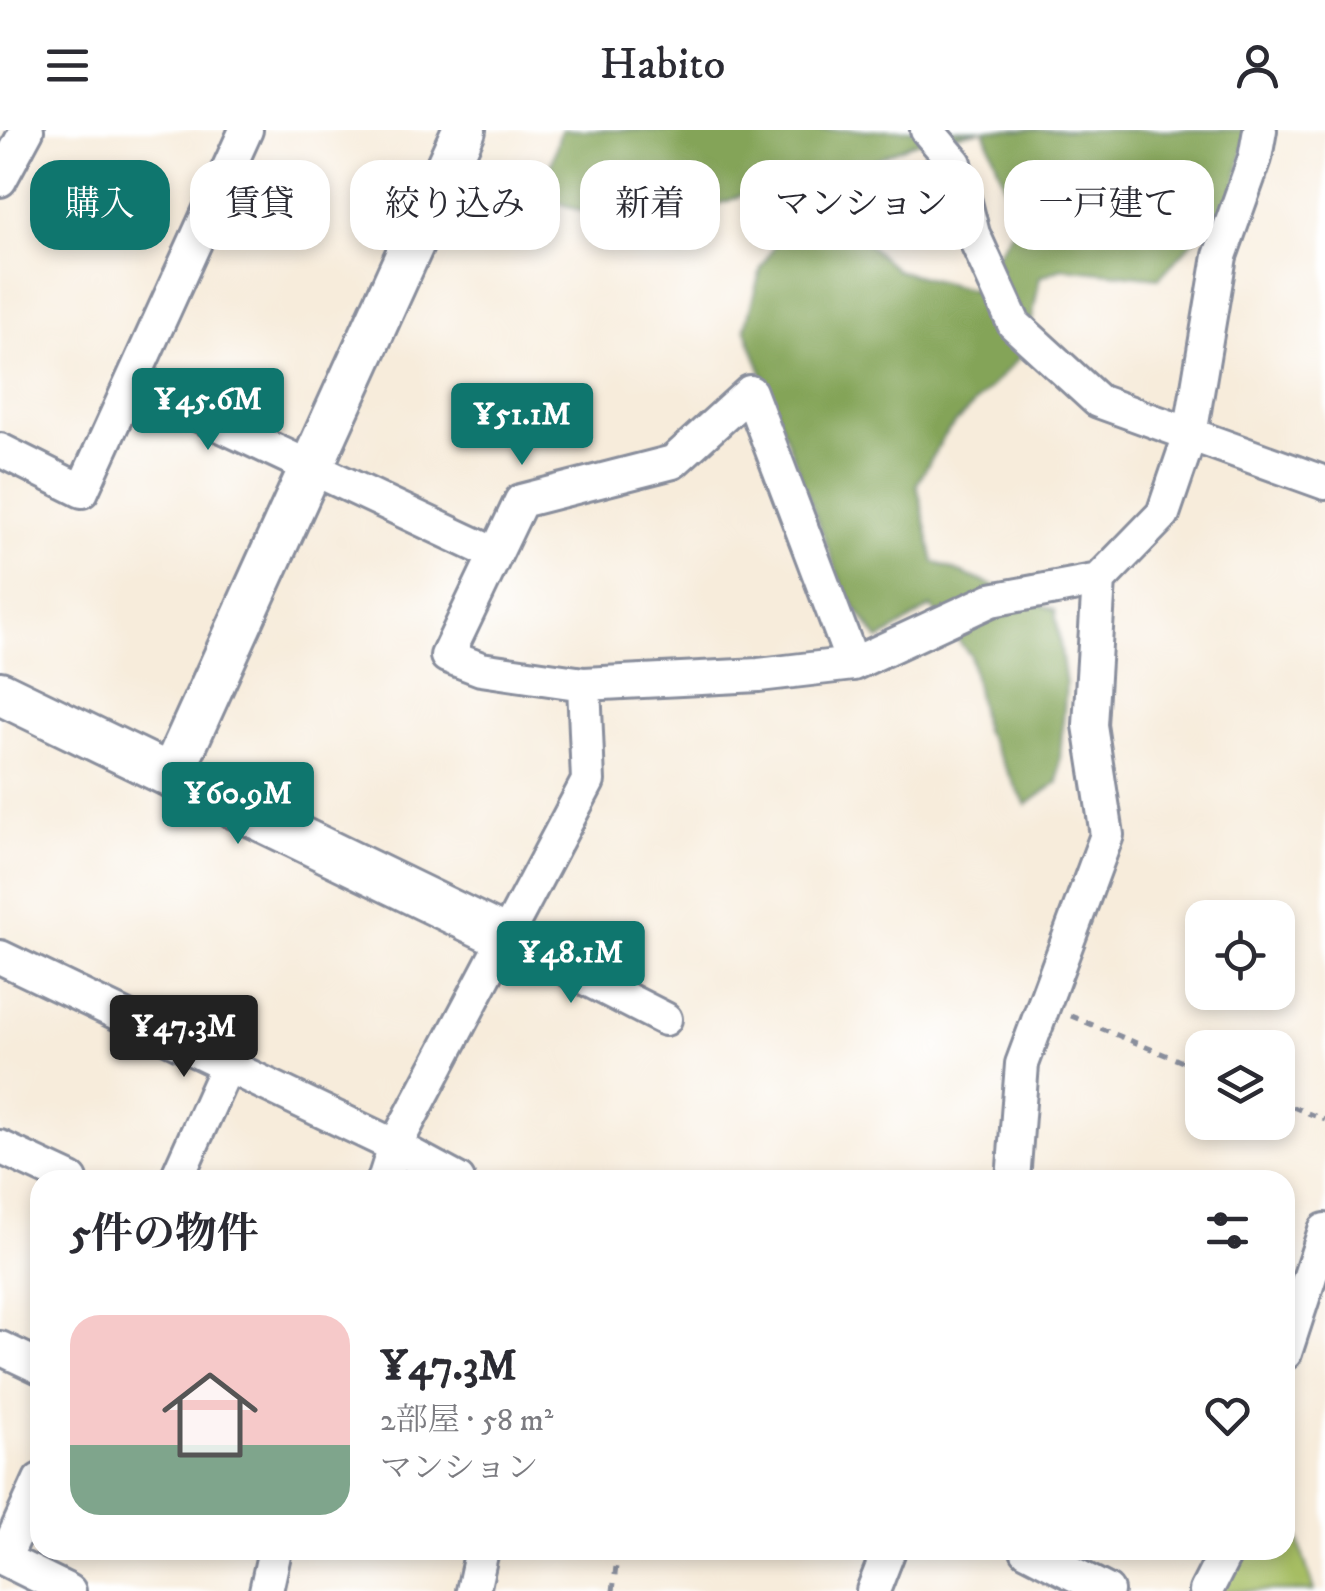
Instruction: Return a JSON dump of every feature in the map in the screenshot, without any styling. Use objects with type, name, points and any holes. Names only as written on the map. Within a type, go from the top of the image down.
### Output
[{"type":"street","points":[[0,180],[27,130]]},
{"type":"street","points":[[172,774],[464,130]]},
{"type":"street","points":[[926,130],[955,162],[973,234],[1014,324],[1098,401],[1325,483]]},
{"type":"street","points":[[853,664],[750,392],[673,462],[520,501],[447,656],[480,669],[584,684],[759,676],[853,664],[991,600],[1099,580],[1163,514],[1190,435],[1220,256],[1255,158],[1260,130]]},
{"type":"street","points":[[0,450],[82,491],[239,132]]},
{"type":"street","points":[[132,384],[495,554]]},
{"type":"street","points":[[1014,1170],[1022,1064],[1107,834],[1090,725],[1099,580]]},
{"type":"street","points":[[387,1170],[395,1146],[588,780],[584,684]]},
{"type":"street","points":[[0,693],[665,1019]]},
{"type":"street","points":[[0,957],[439,1170]]},
{"type":"street","points":[[180,1170],[227,1066]]},
{"type":"street","points":[[0,1147],[49,1170]]},
{"type":"street","points":[[1295,1322],[1325,1230]]},
{"type":"street","points":[[0,1348],[30,1362]]},
{"type":"street","points":[[30,1501],[2,1558],[69,1591]]},
{"type":"street","points":[[266,1591],[273,1560]]},
{"type":"street","points":[[474,1591],[480,1560]]},
{"type":"street","points":[[873,1591],[886,1560]]},
{"type":"street","points":[[1047,1560],[1107,1591]]},
{"type":"street","points":[[1206,1591],[1221,1560]]},
{"type":"path","points":[[1045,1006],[1185,1063]]},
{"type":"path","points":[[1295,1107],[1325,1120]]},
{"type":"path","points":[[613,1591],[617,1560]]},
{"type":"green space","points":[[561,130],[982,130],[913,143],[875,160],[740,160],[740,196],[720,203],[720,160],[580,160],[580,211],[560,203],[560,160],[552,160]]},
{"type":"green space","points":[[984,130],[1247,130],[1233,198],[1214,219],[1214,160],[1004,160],[1004,184]]},
{"type":"green space","points":[[1004,242],[1004,250],[1185,250],[1159,278],[1062,268],[1040,277],[1026,351],[946,433],[917,484],[934,562],[1055,610],[1066,685],[1058,782],[1026,805],[984,730],[970,655],[931,607],[879,640],[845,594],[745,328],[761,268],[772,250],[874,250],[896,270],[973,290]]},
{"type":"green space","points":[[1295,1529],[1314,1591],[1219,1591],[1234,1560],[1295,1560]]}]
